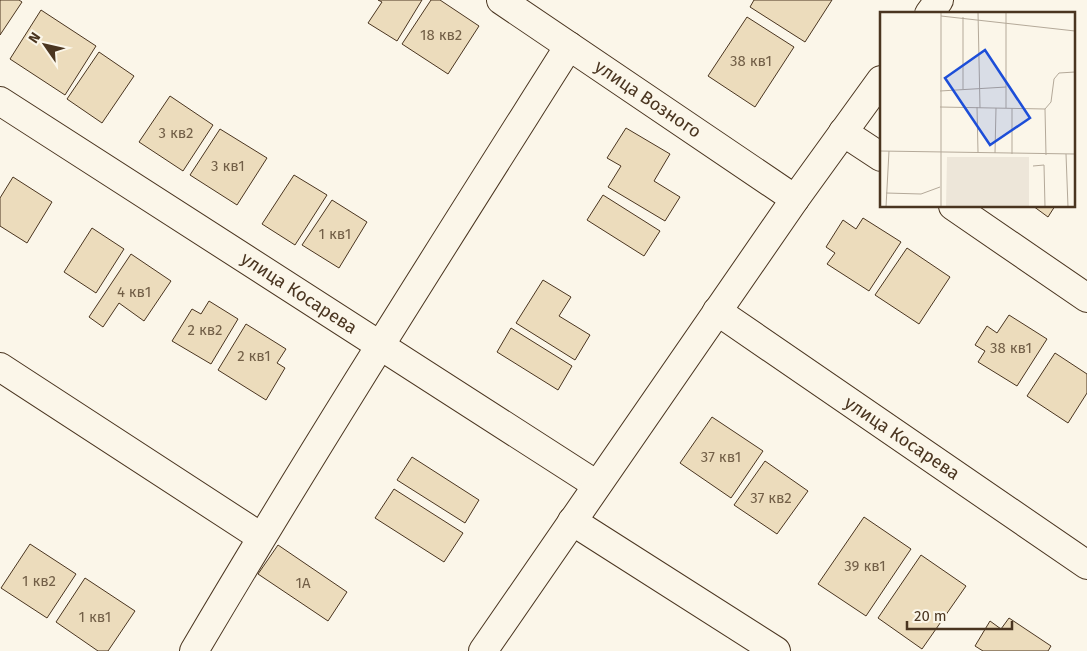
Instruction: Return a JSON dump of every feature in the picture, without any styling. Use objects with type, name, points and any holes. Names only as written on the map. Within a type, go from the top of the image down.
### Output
[{"type":"street","name":"улица Возного","points":[[501,0],[795,199]]},
{"type":"street","points":[[930,12],[939,0]]},
{"type":"street","points":[[194,651],[261,537],[569,46]]},
{"type":"street","points":[[483,651],[795,199],[880,81]]},
{"type":"street","name":"улица Косарева","points":[[0,101],[597,485]]},
{"type":"street","points":[[843,132],[880,156]]},
{"type":"street","points":[[956,208],[1087,298]]},
{"type":"street","name":"улица Косарева","points":[[717,311],[1087,565]]},
{"type":"street","points":[[0,367],[261,537]]},
{"type":"street","points":[[572,521],[776,651]]},
{"type":"building","points":[[0,0],[19,0],[22,2],[0,35]]},
{"type":"building","points":[[378,0],[422,0],[397,41],[368,23],[382,2]]},
{"type":"building","points":[[431,0],[440,0],[479,26],[448,74],[402,44]]},
{"type":"building","points":[[754,0],[832,0],[805,42],[750,7]]},
{"type":"building","points":[[41,10],[96,46],[65,95],[10,59]]},
{"type":"building","points":[[747,17],[794,47],[755,107],[708,76]]},
{"type":"building","points":[[99,52],[134,76],[102,123],[67,99]]},
{"type":"building","points":[[170,96],[213,125],[183,171],[139,142]]},
{"type":"building","points":[[626,128],[670,154],[654,181],[680,197],[665,221],[608,187],[621,166],[607,158]]},
{"type":"building","points":[[220,129],[267,158],[237,205],[190,175]]},
{"type":"building","points":[[294,175],[327,195],[295,245],[262,224]]},
{"type":"building","points":[[13,177],[52,202],[27,243],[0,226],[0,198]]},
{"type":"building","points":[[603,195],[660,231],[644,256],[587,220]]},
{"type":"building","points":[[332,200],[367,222],[339,268],[302,245]]},
{"type":"building","points":[[1036,208],[1054,208],[1048,217]]},
{"type":"building","points":[[863,218],[901,242],[869,291],[827,264],[835,253],[826,247],[843,220],[856,229]]},
{"type":"building","points":[[92,228],[124,249],[96,293],[64,272]]},
{"type":"building","points":[[907,248],[950,277],[919,324],[875,295]]},
{"type":"building","points":[[131,254],[171,281],[144,321],[119,303],[103,327],[89,317]]},
{"type":"building","points":[[543,280],[571,297],[559,316],[590,335],[575,360],[516,323]]},
{"type":"building","points":[[209,301],[238,319],[211,364],[172,341],[192,309],[201,314]]},
{"type":"building","points":[[1009,315],[1047,339],[1017,386],[978,362],[985,351],[975,345],[987,326],[997,333]]},
{"type":"building","points":[[246,324],[286,349],[277,363],[285,368],[266,400],[218,370]]},
{"type":"building","points":[[511,328],[572,366],[558,390],[497,352]]},
{"type":"building","points":[[1055,353],[1087,374],[1087,393],[1068,423],[1027,396]]},
{"type":"building","points":[[712,417],[763,451],[731,498],[680,463]]},
{"type":"building","points":[[412,457],[479,500],[465,523],[397,480]]},
{"type":"building","points":[[765,461],[808,491],[777,534],[734,505]]},
{"type":"building","points":[[394,489],[463,533],[444,562],[375,518]]},
{"type":"building","points":[[864,517],[911,549],[866,616],[818,584]]},
{"type":"building","points":[[30,544],[76,574],[47,618],[1,588]]},
{"type":"building","points":[[278,545],[347,592],[328,621],[258,574]]},
{"type":"building","points":[[921,555],[966,586],[922,649],[878,618]]},
{"type":"building","points":[[85,578],[135,611],[108,651],[98,651],[56,622]]},
{"type":"building","points":[[1009,618],[1051,646],[1048,651],[983,651],[975,646],[990,621],[1001,629]]}]
